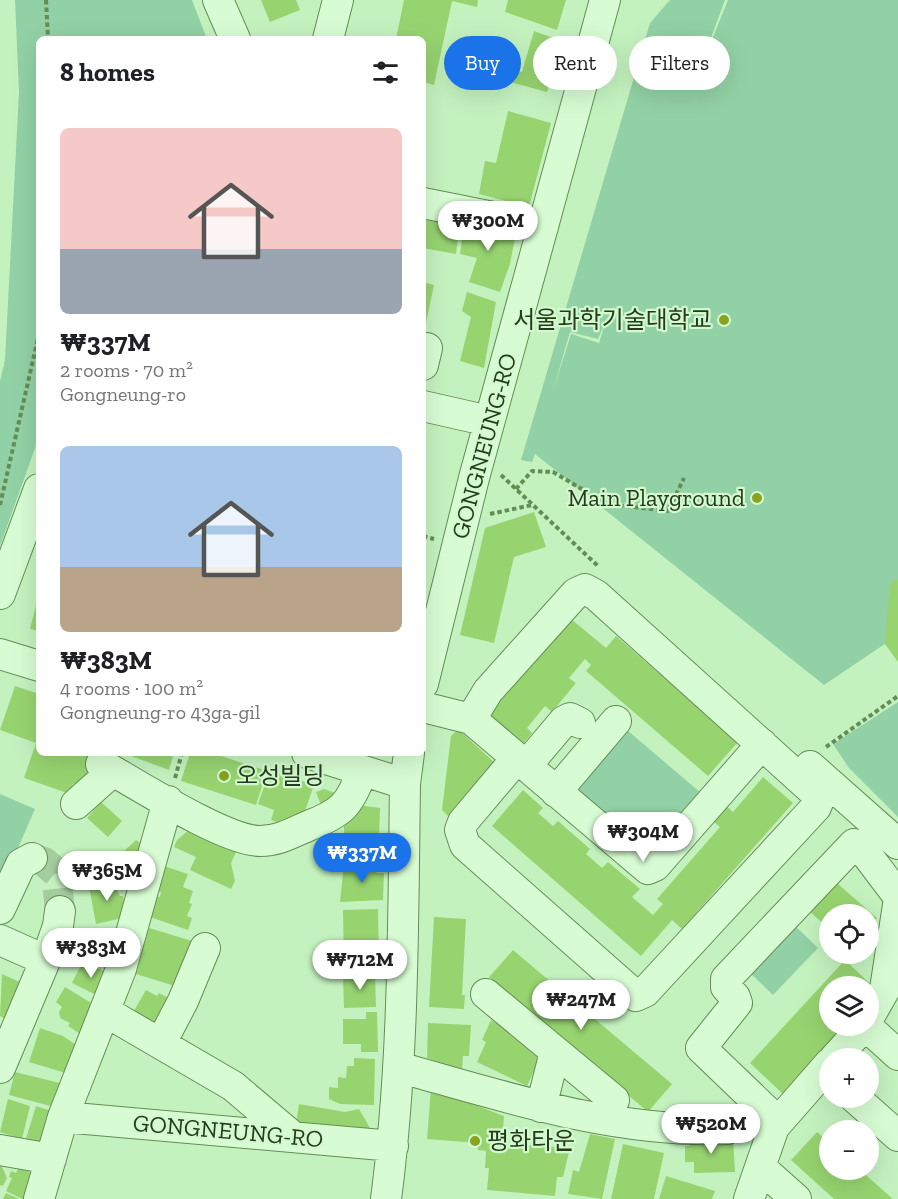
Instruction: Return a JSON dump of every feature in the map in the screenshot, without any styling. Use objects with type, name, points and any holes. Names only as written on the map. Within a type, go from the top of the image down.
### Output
[{"type":"street","points":[[218,0],[234,36]]},
{"type":"street","points":[[329,36],[338,0]]},
{"type":"street","name":"GONGNEUNG-RO","points":[[426,658],[433,599],[489,421],[605,0]]},
{"type":"street","points":[[426,204],[543,227]]},
{"type":"street","points":[[426,407],[489,421]]},
{"type":"street","points":[[0,594],[36,497]]},
{"type":"street","points":[[471,719],[488,691],[576,593],[585,590],[596,595],[820,798],[819,802],[645,992],[636,996],[465,845],[460,831],[463,822],[564,721],[570,718],[580,723]]},
{"type":"street","points":[[0,654],[36,665]]},
{"type":"street","points":[[426,708],[471,719],[648,869],[655,866],[762,744]]},
{"type":"street","points":[[556,792],[616,721]]},
{"type":"street","points":[[316,756],[405,784]]},
{"type":"street","points":[[386,1199],[393,1146],[401,1010],[405,784],[409,756]]},
{"type":"street","points":[[806,762],[898,844]]},
{"type":"street","points":[[76,804],[107,767],[234,836],[260,841],[277,839],[338,813],[353,798],[362,771]]},
{"type":"street","points":[[39,1199],[63,1117],[121,969],[168,801]]},
{"type":"street","points":[[777,1121],[701,1048],[736,1003],[735,997],[726,987],[726,979],[854,844],[861,847],[898,896]]},
{"type":"street","points":[[0,909],[21,864],[32,858]]},
{"type":"street","points":[[879,1000],[885,989],[898,905]]},
{"type":"street","points":[[0,1068],[58,926],[60,911]]},
{"type":"street","points":[[0,940],[45,960]]},
{"type":"street","points":[[161,1043],[183,1001],[205,948]]},
{"type":"street","points":[[486,994],[614,1100]]},
{"type":"street","points":[[106,1012],[233,1086],[292,1136]]},
{"type":"street","points":[[846,1048],[856,1036]]},
{"type":"street","points":[[876,1036],[898,1055]]},
{"type":"street","points":[[541,1107],[555,1052]]},
{"type":"street","points":[[398,1067],[569,1115],[679,1131],[727,1130]]},
{"type":"street","points":[[749,1199],[777,1121],[819,1077]]},
{"type":"street","points":[[866,1108],[898,1136]]},
{"type":"street","name":"GONGNEUNG-RO","points":[[63,1117],[393,1146]]},
{"type":"street","points":[[0,1150],[51,1159]]},
{"type":"street","points":[[760,1167],[796,1199]]},
{"type":"path","points":[[46,0],[48,36]]},
{"type":"path","points":[[0,505],[36,347]]},
{"type":"path","points":[[516,489],[532,471],[554,472],[608,504],[668,511],[684,478]]},
{"type":"path","points":[[498,472],[601,569]]},
{"type":"path","points":[[486,514],[533,504]]},
{"type":"path","points":[[806,762],[898,696]]},
{"type":"green space","points":[[15,0],[192,0],[206,36],[36,36],[36,445],[0,546],[0,381],[5,360],[19,92]]},
{"type":"green space","name":"서울과학기술대학교","points":[[670,0],[725,0],[712,36],[646,36],[650,23]]},
{"type":"green space","name":"서울과학기술대학교","points":[[728,0],[898,0],[898,635],[824,685],[535,454],[532,462],[521,460],[630,90],[730,90],[730,36],[713,36]],"holes":[[[606,320],[599,343],[571,334],[553,391],[570,332],[598,339]]]},
{"type":"green space","points":[[898,702],[898,817],[849,768],[833,744]]},
{"type":"green space","points":[[627,730],[701,793],[650,854],[576,791]]},
{"type":"green space","points":[[0,794],[35,809],[2,885],[0,885]]},
{"type":"green space","points":[[790,921],[818,948],[773,995],[746,969]]},
{"type":"building","points":[[261,0],[296,0],[300,10],[270,22]]},
{"type":"building","points":[[404,0],[478,0],[477,7],[452,1],[434,85],[426,83],[426,36],[397,36]]},
{"type":"building","points":[[508,0],[566,0],[557,30],[505,12]]},
{"type":"building","points":[[534,31],[548,36],[533,36],[533,88],[521,85],[522,72]]},
{"type":"building","points":[[508,111],[551,123],[529,207],[479,194],[485,161],[496,163]]},
{"type":"building","points":[[426,215],[460,220],[456,254],[426,249]]},
{"type":"building","points":[[465,218],[517,228],[510,264],[500,292],[469,282],[477,258],[460,254]]},
{"type":"building","points":[[426,283],[434,285],[426,323]]},
{"type":"building","points":[[467,292],[496,302],[484,368],[460,361],[471,317],[462,311]]},
{"type":"building","points":[[534,512],[546,547],[514,557],[494,643],[460,635],[485,528]]},
{"type":"building","points":[[898,579],[898,662],[885,644],[890,584]]},
{"type":"building","points":[[36,605],[36,630],[30,629]]},
{"type":"building","points":[[571,619],[606,648],[616,636],[738,742],[708,776],[586,671],[591,665],[585,659],[569,678],[576,683],[552,712],[545,706],[527,728],[532,733],[520,748],[485,719]]},
{"type":"building","points":[[15,686],[36,693],[36,743],[0,730]]},
{"type":"building","points":[[458,729],[495,763],[451,819],[442,810],[451,736]]},
{"type":"building","points":[[36,743],[36,756],[98,756],[90,784],[73,784],[70,794],[24,778]]},
{"type":"building","points":[[131,756],[173,756],[169,770]]},
{"type":"building","name":"오성빌딩","points":[[189,756],[221,756],[267,771],[256,805],[181,781]]},
{"type":"building","points":[[270,770],[314,785],[299,829],[271,820],[274,810],[258,804]]},
{"type":"building","points":[[763,777],[793,803],[682,929],[672,920],[641,956],[492,826],[523,790],[543,808],[538,813],[553,826],[558,821],[590,849],[586,854],[602,868],[608,862],[640,889],[632,897],[653,915],[663,904],[657,899],[720,827],[704,814],[718,798],[733,812]]},
{"type":"building","points":[[324,789],[338,794],[325,816],[316,792]]},
{"type":"building","points":[[101,802],[122,821],[108,837],[87,818]]},
{"type":"building","points":[[358,805],[380,808],[378,865],[339,862],[339,851],[344,851],[344,823]]},
{"type":"building","points":[[190,829],[237,850],[231,863],[235,881],[231,889],[190,870],[196,857],[174,847],[177,840]]},
{"type":"building","points":[[136,840],[143,845],[130,886],[126,888],[108,866]]},
{"type":"building","points":[[344,864],[374,867],[377,873],[384,873],[383,900],[340,902]]},
{"type":"building","points":[[164,866],[188,874],[183,887],[193,891],[189,903],[192,904],[187,916],[192,918],[188,930],[144,915],[151,894],[160,897],[161,892],[152,889]]},
{"type":"building","points":[[830,877],[861,904],[819,904],[819,920],[804,907]]},
{"type":"building","points":[[104,878],[116,888],[120,896],[123,896],[127,917],[96,924],[89,886]]},
{"type":"building","points":[[378,909],[379,968],[344,969],[343,910]]},
{"type":"building","points":[[434,917],[466,919],[462,995],[465,995],[464,1009],[429,1007]]},
{"type":"building","points":[[99,928],[120,935],[111,965],[100,961],[101,958],[91,955],[92,951],[88,950],[93,935],[97,936]]},
{"type":"building","points":[[149,928],[192,941],[178,987],[136,974]]},
{"type":"building","points":[[513,950],[672,1084],[648,1112],[489,977]]},
{"type":"building","points":[[83,961],[111,975],[100,997],[72,983]]},
{"type":"building","points":[[841,964],[849,964],[862,976],[830,976]]},
{"type":"building","points":[[2,974],[22,983],[5,1019],[0,1016]]},
{"type":"building","points":[[375,974],[376,1007],[344,1008],[343,975]]},
{"type":"building","points":[[65,987],[98,1007],[85,1037],[68,1026],[70,1023],[60,1018],[59,1012],[62,1007],[56,1002]]},
{"type":"building","points":[[819,988],[819,1036],[837,1036],[826,1048],[819,1048],[819,1055],[783,1094],[750,1063]]},
{"type":"building","points":[[146,990],[157,996],[159,993],[176,1002],[160,1030],[132,1014]]},
{"type":"building","points":[[366,1012],[377,1012],[378,1052],[361,1052],[361,1044],[343,1044],[343,1019],[366,1019]]},
{"type":"building","points":[[491,1020],[544,1050],[527,1086],[477,1062],[486,1042],[482,1040]]},
{"type":"building","points":[[428,1023],[471,1025],[469,1056],[463,1056],[462,1070],[427,1058]]},
{"type":"building","points":[[40,1028],[63,1036],[75,1044],[69,1061],[69,1074],[29,1062]]},
{"type":"building","points":[[354,1058],[375,1059],[374,1105],[340,1104],[329,1099],[329,1087],[338,1088],[338,1077],[346,1078],[347,1066],[354,1066]]},
{"type":"building","points":[[15,1072],[64,1084],[58,1108],[9,1095]]},
{"type":"building","name":"평화타운","points":[[431,1088],[504,1116],[502,1143],[570,1148],[563,1177],[557,1177],[555,1196],[487,1190],[489,1168],[485,1168],[486,1151],[478,1150],[478,1143],[427,1139]]},
{"type":"building","points":[[8,1099],[30,1106],[22,1139],[0,1132]]},
{"type":"building","points":[[299,1104],[345,1112],[359,1109],[370,1128],[360,1136],[296,1124]]},
{"type":"building","points":[[36,1106],[58,1113],[48,1145],[24,1145]]},
{"type":"building","points":[[817,1132],[819,1134],[819,1180],[871,1180],[893,1199],[834,1199],[791,1160]]},
{"type":"building","points":[[590,1134],[615,1139],[602,1199],[568,1194],[573,1170],[579,1172]]},
{"type":"building","points":[[733,1137],[735,1172],[694,1173],[694,1162],[685,1162],[685,1146],[690,1146],[690,1139]]},
{"type":"building","points":[[623,1144],[664,1153],[654,1199],[611,1199]]},
{"type":"building","points":[[0,1162],[7,1178],[3,1186],[0,1185]]},
{"type":"building","points":[[19,1167],[41,1177],[30,1199],[22,1199],[6,1191],[12,1178],[9,1177],[11,1171],[16,1173]]},
{"type":"building","points":[[666,1176],[715,1191],[712,1199],[659,1199]]},
{"type":"building","points":[[6,1193],[19,1199],[3,1199]]},
{"type":"tunnel","points":[[32,858],[44,862],[56,872],[60,911]]},
{"type":"place","name":"서울과학기술대학교","points":[[724,320]]},
{"type":"place","name":"Main Playground","points":[[757,498]]},
{"type":"place","name":"오성빌딩","points":[[224,776]]},
{"type":"place","name":"평화타운","points":[[475,1141]]}]
